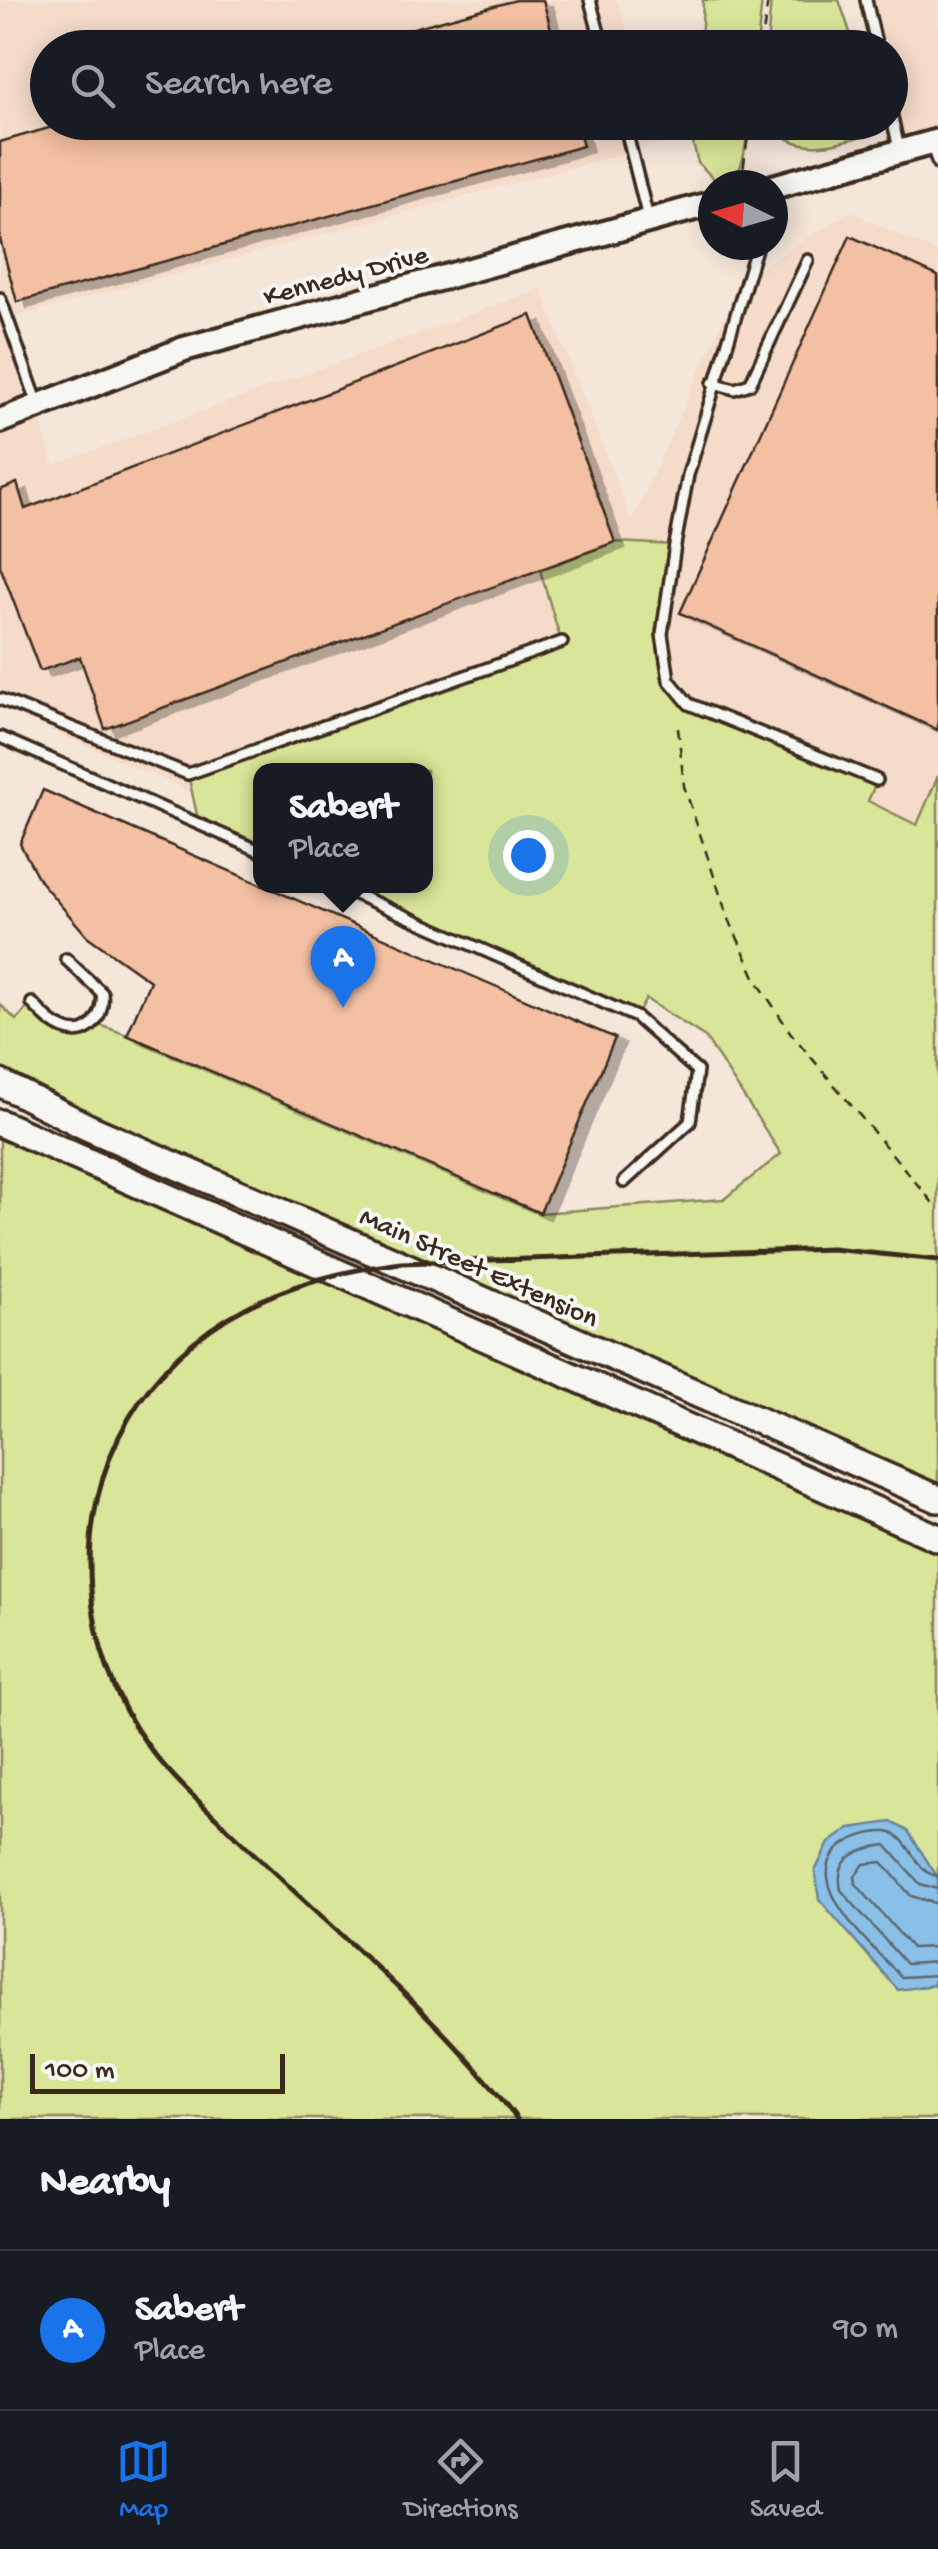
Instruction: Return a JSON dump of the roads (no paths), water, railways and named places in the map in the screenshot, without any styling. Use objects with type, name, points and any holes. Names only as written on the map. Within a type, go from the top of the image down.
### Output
[{"type":"main road","name":"Main Street Extension","points":[[0,1083],[101,1133],[938,1499]]},
{"type":"main road","points":[[0,1122],[938,1538]]},
{"type":"street","points":[[788,183],[900,152],[936,150]]},
{"type":"street","name":"Kennedy Drive","points":[[0,421],[184,349],[698,207]]},
{"type":"lane","points":[[590,0],[598,30]]},
{"type":"lane","points":[[866,0],[873,30]]},
{"type":"lane","points":[[628,140],[648,221]]},
{"type":"lane","points":[[897,140],[900,152]]},
{"type":"lane","points":[[752,260],[688,476],[662,634],[670,680],[689,704],[877,780]]},
{"type":"lane","points":[[714,384],[735,389],[750,384],[808,260]]},
{"type":"lane","points":[[0,298],[38,404]]},
{"type":"lane","points":[[0,699],[188,774],[562,642]]},
{"type":"lane","points":[[0,737],[253,849]]},
{"type":"lane","points":[[353,893],[636,1018],[696,1071],[690,1122],[624,1182]]},
{"type":"lane","points":[[32,1003],[66,1030],[82,1032],[95,1022],[102,1010],[102,992],[66,959]]},
{"type":"water","points":[[891,1822],[908,1831],[938,1878],[934,1985],[898,1990],[819,1899],[815,1871],[829,1843],[850,1828]]},
{"type":"railway","points":[[517,2119],[422,2011],[183,1785],[149,1747],[126,1710],[108,1670],[96,1628],[91,1542],[97,1499],[110,1457],[129,1418],[153,1383],[212,1328],[282,1292],[360,1270],[401,1263],[832,1249],[938,1260]]},
{"type":"place","name":"Sabert","points":[[343,1008]]}]
